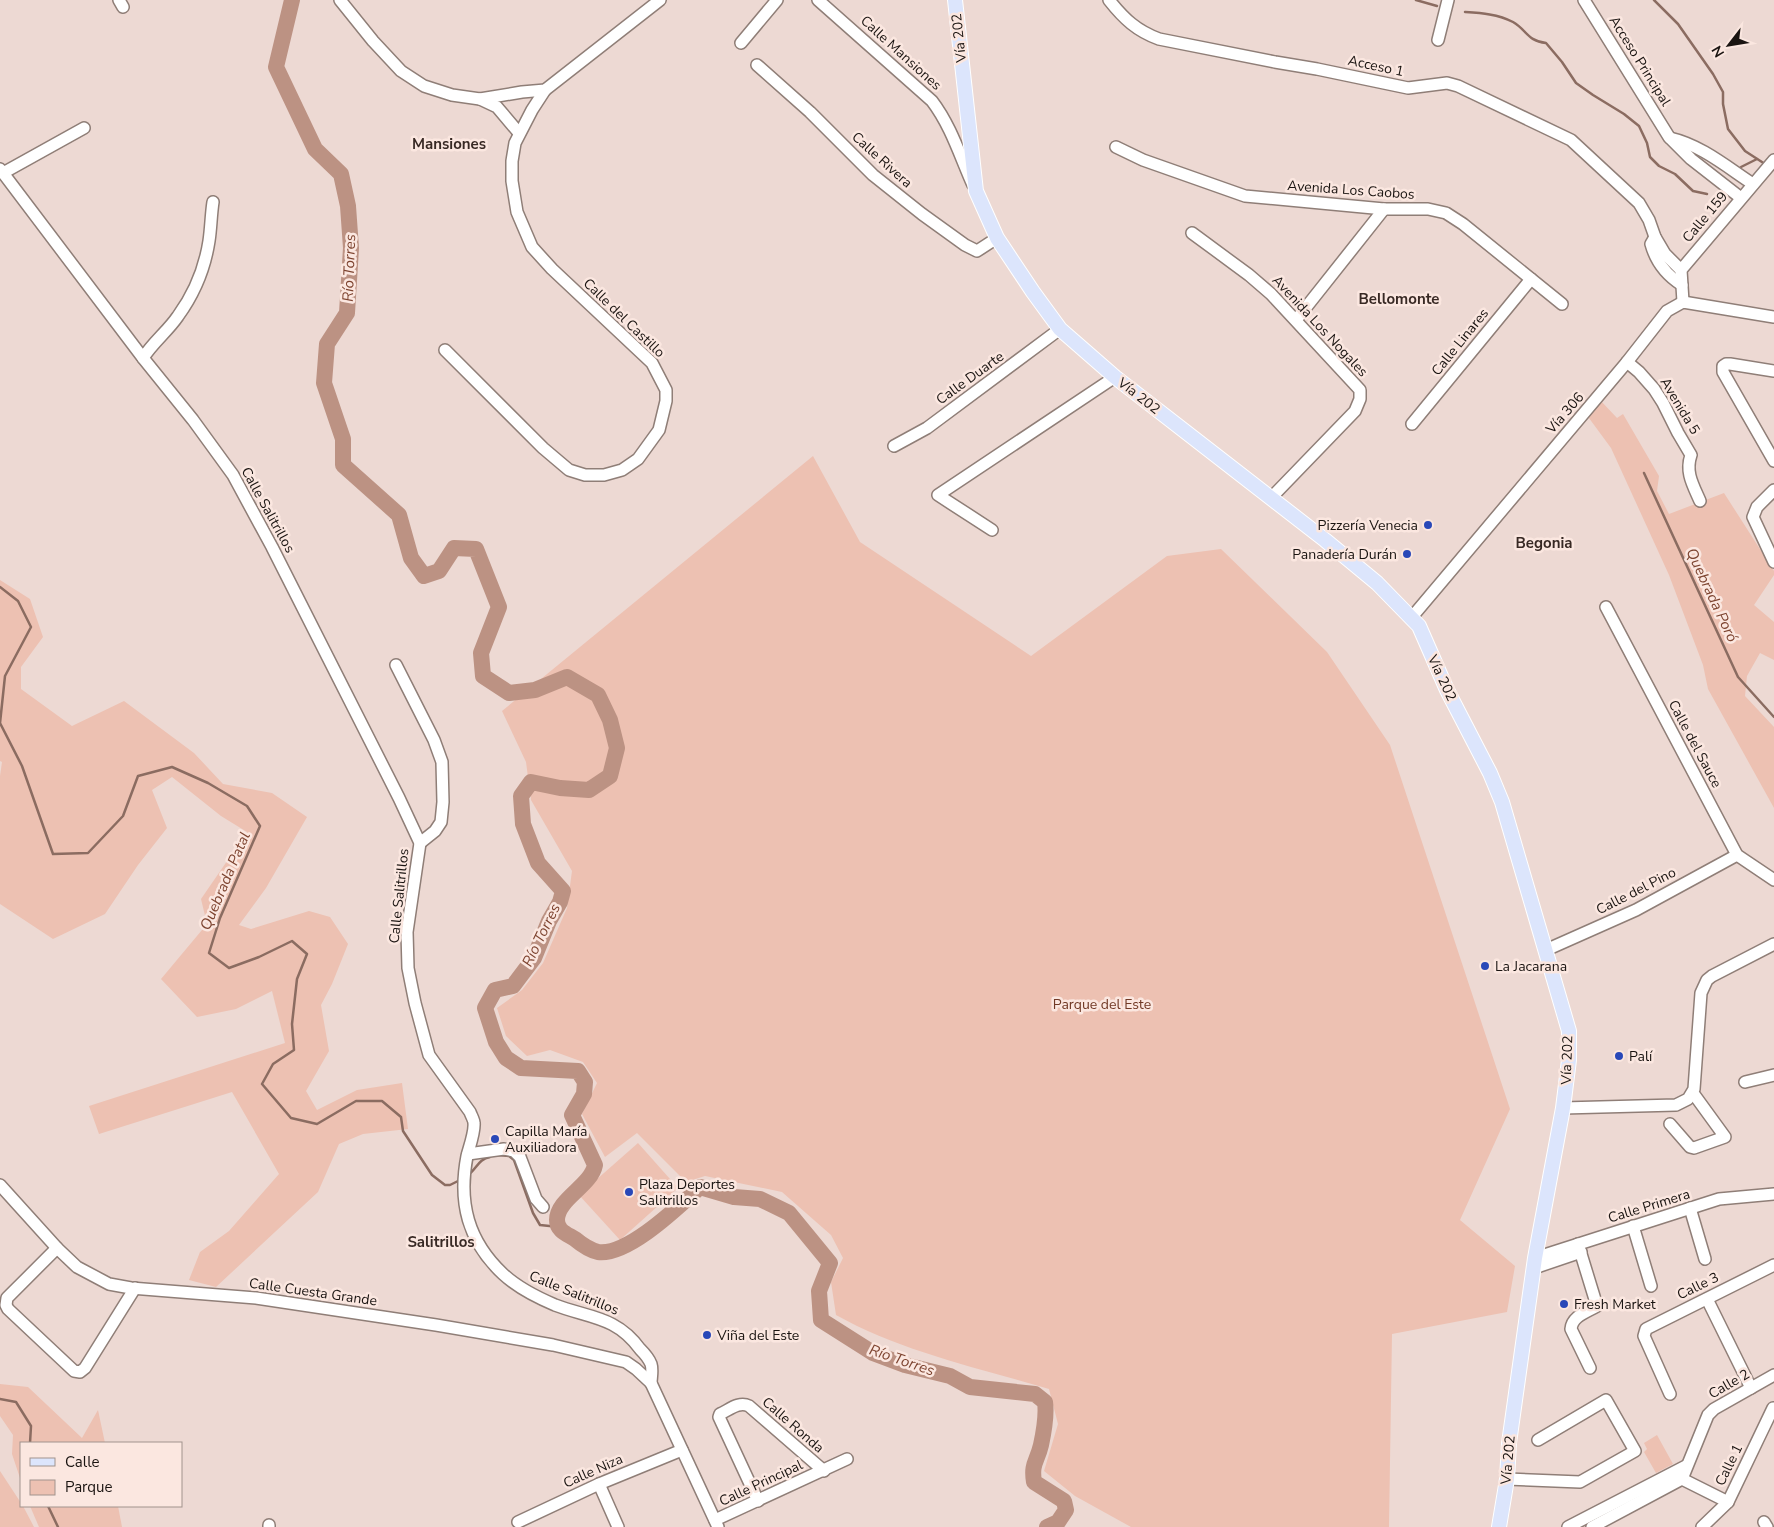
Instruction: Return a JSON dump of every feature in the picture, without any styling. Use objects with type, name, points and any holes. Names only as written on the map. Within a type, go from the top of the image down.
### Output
[{"type":"main road","name":"Vía 202","points":[[955,0],[976,191],[997,238],[1033,292],[1060,329],[1115,377],[1325,540],[1370,577],[1412,617],[1419,626],[1447,690],[1490,772],[1502,802],[1569,1031],[1569,1060],[1563,1108],[1534,1263],[1509,1443],[1507,1479],[1499,1527]]},
{"type":"street","points":[[340,0],[373,41],[401,71],[424,86],[452,95],[480,99],[497,107],[519,133]]},
{"type":"street","points":[[480,99],[545,90],[660,0]]},
{"type":"street","points":[[741,43],[776,0]]},
{"type":"street","name":"Calle Mansiones","points":[[818,0],[932,101],[942,114],[958,145],[976,191]]},
{"type":"street","name":"Acceso 1","points":[[1109,0],[1123,18],[1134,28],[1159,39],[1275,62],[1317,68],[1408,88],[1447,83],[1458,86],[1571,140],[1639,203],[1649,220],[1655,237],[1666,254],[1681,270]]},
{"type":"street","points":[[1438,40],[1448,0]]},
{"type":"street","name":"Acceso Principal","points":[[1584,0],[1669,137],[1691,160],[1741,198]]},
{"type":"street","name":"Calle Rivera","points":[[757,65],[810,112],[873,175],[907,203],[965,245],[977,251],[997,238]]},
{"type":"street","name":"Calle del Castillo","points":[[445,350],[543,448],[569,470],[585,475],[604,475],[622,470],[638,459],[659,430],[666,401],[666,390],[652,363],[552,269],[532,247],[517,212],[512,181],[512,161],[515,143],[545,90]]},
{"type":"street","points":[[2,171],[84,128]]},
{"type":"street","points":[[1669,137],[1682,140],[1715,158],[1753,184]]},
{"type":"street","name":"Avenida Los Caobos","points":[[1116,147],[1143,160],[1245,196],[1384,209],[1428,209],[1446,213],[1463,224],[1562,304]]},
{"type":"street","name":"Calle 159","points":[[1681,270],[1774,160]]},
{"type":"street","name":"Calle Salitrillos","points":[[2,171],[233,475],[272,548],[420,843],[407,932],[408,968],[417,1013],[429,1055],[470,1112],[474,1123],[464,1185],[465,1208],[472,1231],[484,1250],[502,1272],[518,1287],[555,1305],[599,1317],[618,1327],[633,1339],[651,1365],[651,1384],[717,1524]]},
{"type":"street","points":[[143,358],[149,348],[178,317],[189,300],[199,277],[209,241],[213,202]]},
{"type":"street","points":[[1296,320],[1384,209]]},
{"type":"street","name":"Avenida Los Nogales","points":[[1192,233],[1249,275],[1271,294],[1360,390],[1360,399],[1355,411],[1271,498]]},
{"type":"street","name":"Acceso 1","points":[[1655,237],[1651,244],[1659,265],[1682,285]]},
{"type":"street","points":[[1681,270],[1683,302],[1774,316]]},
{"type":"street","name":"Calle Linares","points":[[1412,424],[1531,279]]},
{"type":"street","name":"Vía 306","points":[[1412,617],[1627,362],[1666,312],[1683,302]]},
{"type":"street","name":"Calle Duarte","points":[[894,446],[934,423],[1060,329]]},
{"type":"street","name":"Avenida 5","points":[[1627,362],[1654,388],[1691,455],[1688,468],[1690,478],[1700,501]]},
{"type":"street","points":[[1774,371],[1730,364],[1723,366],[1723,372],[1774,461]]},
{"type":"street","points":[[992,530],[938,495],[1115,377]]},
{"type":"street","points":[[1774,490],[1757,508],[1753,517],[1774,562]]},
{"type":"street","name":"Calle del Sauce","points":[[1606,607],[1737,855],[1774,880]]},
{"type":"street","points":[[396,665],[434,740],[442,762],[443,802],[441,822],[435,831],[420,843]]},
{"type":"street","name":"Calle del Pino","points":[[1546,950],[1636,910],[1737,855]]},
{"type":"street","points":[[1563,1108],[1676,1105],[1688,1099],[1693,1093],[1700,993],[1702,988],[1712,976],[1774,944]]},
{"type":"street","points":[[1745,1082],[1774,1075]]},
{"type":"street","points":[[1670,1124],[1690,1147],[1694,1148],[1725,1137],[1693,1093]]},
{"type":"street","points":[[467,1160],[504,1149],[514,1151],[520,1157],[536,1199],[543,1207]]},
{"type":"street","name":"Calle Cuesta Grande","points":[[0,1185],[57,1248],[77,1267],[109,1284],[135,1288],[256,1298],[553,1345],[626,1362],[651,1384]]},
{"type":"street","name":"Calle Primera","points":[[1534,1263],[1579,1248],[1632,1226],[1719,1199],[1774,1194]]},
{"type":"street","points":[[1690,1208],[1704,1259]]},
{"type":"street","points":[[1632,1226],[1651,1286]]},
{"type":"street","points":[[57,1248],[7,1298],[6,1305],[74,1371],[80,1372],[85,1368],[135,1288]]},
{"type":"street","points":[[1579,1248],[1597,1306],[1577,1317],[1571,1325],[1571,1329],[1590,1368]]},
{"type":"street","name":"Calle 3","points":[[1670,1394],[1646,1342],[1644,1332],[1650,1326],[1774,1265]]},
{"type":"street","points":[[1707,1299],[1751,1388]]},
{"type":"street","name":"Calle 2","points":[[1682,1479],[1708,1415],[1714,1409],[1774,1375]]},
{"type":"street","points":[[1507,1479],[1580,1482],[1634,1451],[1606,1400],[1538,1440]]},
{"type":"street","name":"Calle Ronda","points":[[758,1501],[719,1417],[720,1414],[740,1404],[744,1403],[749,1406],[824,1471]]},
{"type":"street","name":"Calle 1","points":[[1702,1527],[1728,1502],[1773,1408]]},
{"type":"street","name":"Calle Niza","points":[[518,1522],[599,1484],[682,1450]]},
{"type":"street","name":"Calle Principal","points":[[717,1524],[758,1501],[846,1460]]},
{"type":"street","points":[[1592,1527],[1612,1510],[1686,1466]]},
{"type":"street","points":[[1568,1527],[1682,1479],[1728,1502]]},
{"type":"street","points":[[599,1484],[618,1527]]},
{"type":"green space","points":[[1600,400],[1617,418],[1623,414],[1659,476],[1657,491],[1669,514],[1724,493],[1774,571],[1774,575],[1754,605],[1774,622],[1774,660],[1760,653],[1747,676],[1745,696],[1774,727],[1774,808],[1708,689],[1703,665],[1669,575],[1611,448],[1586,414]]},
{"type":"green space","name":"Parque del Este","points":[[813,456],[860,542],[1031,656],[1167,556],[1221,549],[1327,652],[1390,745],[1510,1109],[1460,1220],[1515,1266],[1507,1312],[1392,1334],[1389,1527],[1131,1527],[1075,1496],[1044,1471],[1058,1424],[1049,1389],[913,1349],[861,1328],[836,1315],[831,1282],[843,1258],[831,1235],[782,1192],[705,1176],[686,1182],[637,1133],[605,1157],[582,1114],[597,1083],[583,1062],[550,1050],[527,1056],[506,1036],[497,1008],[522,990],[543,963],[567,908],[572,871],[531,800],[526,762],[502,711]]},
{"type":"green space","points":[[0,580],[30,599],[43,637],[21,667],[21,689],[72,726],[124,701],[194,753],[223,784],[272,793],[307,817],[266,888],[239,925],[251,929],[309,911],[330,917],[348,944],[332,984],[321,1005],[329,1051],[306,1091],[317,1110],[357,1090],[402,1083],[408,1129],[363,1134],[339,1144],[318,1192],[216,1287],[189,1280],[200,1252],[229,1231],[279,1174],[232,1092],[99,1134],[89,1106],[285,1043],[272,991],[236,1009],[197,1017],[161,979],[207,924],[201,899],[247,832],[221,816],[172,777],[152,790],[167,828],[138,865],[105,914],[53,939],[0,904],[0,776],[2,762],[0,761]]},
{"type":"green space","name":"Plaza Deportes Salitrillos","points":[[638,1143],[678,1188],[620,1240],[579,1195]]},
{"type":"green space","points":[[0,1384],[28,1387],[82,1438],[98,1410],[105,1442],[20,1442],[20,1478],[12,1454],[13,1435],[0,1416]]},
{"type":"green space","points":[[1657,1435],[1673,1464],[1656,1473],[1644,1452],[1647,1449],[1644,1443]]},
{"type":"green space","points":[[0,1471],[20,1501],[20,1507],[24,1507],[34,1527],[0,1527]]},
{"type":"green space","points":[[30,1507],[118,1507],[122,1527],[39,1527]]},
{"type":"waterway","name":"Río Torres","points":[[292,0],[276,67],[315,149],[341,174],[348,206],[351,248],[347,313],[327,344],[324,383],[343,439],[343,465],[399,515],[411,558],[424,576],[439,571],[454,548],[476,549],[499,607],[481,653],[483,676],[509,693],[535,690],[567,677],[598,695],[610,720],[617,748],[610,776],[589,790],[560,788],[531,782],[521,796],[523,824],[538,863],[563,891],[560,902],[549,921],[534,958],[513,986],[495,990],[485,1008],[496,1042],[506,1058],[521,1068],[578,1071],[585,1082],[584,1094],[572,1115],[595,1165],[587,1180],[558,1212],[557,1224],[566,1234],[586,1247],[598,1252],[610,1251],[638,1238],[700,1187],[734,1197],[760,1199],[789,1213],[830,1263],[819,1291],[821,1320],[873,1353],[905,1365],[950,1376],[970,1387],[1035,1394],[1045,1402],[1045,1424],[1034,1466],[1034,1482],[1064,1501],[1066,1510],[1058,1522],[1047,1527]]},
{"type":"waterway","points":[[1416,0],[1437,6]]},
{"type":"waterway","points":[[1654,0],[1678,24],[1713,74],[1723,92],[1723,104],[1728,129],[1745,151],[1765,164]]},
{"type":"waterway","points":[[1465,12],[1489,14],[1507,19],[1518,25],[1535,40],[1546,43],[1576,83],[1639,126],[1647,143],[1650,157],[1659,166],[1675,174],[1693,191],[1707,194]]},
{"type":"waterway","points":[[1741,167],[1757,159]]},
{"type":"waterway","name":"Quebrada Poró","points":[[1644,473],[1738,677],[1774,717]]},
{"type":"waterway","name":"Quebrada Patal","points":[[0,587],[18,601],[31,627],[5,676],[0,723],[22,766],[53,854],[88,853],[123,816],[138,776],[172,767],[208,783],[247,806],[260,826],[220,918],[209,953],[229,968],[259,957],[292,941],[307,954],[297,979],[292,1024],[294,1050],[273,1064],[262,1084],[291,1118],[317,1124],[356,1101],[382,1101],[401,1117],[403,1131],[432,1175],[445,1185],[450,1185],[460,1180]]},
{"type":"waterway","name":"Quebrada Patal","points":[[498,1155],[509,1156],[514,1160],[533,1213],[540,1225],[559,1227]]},
{"type":"waterway","name":"Quebrada Patal","points":[[468,1175],[480,1162],[490,1157]]},
{"type":"waterway","points":[[0,1399],[16,1402],[31,1426],[30,1442]]},
{"type":"waterway","points":[[48,1507],[58,1527]]},
{"type":"place","name":"Pizzería Venecia","points":[[1428,525]]},
{"type":"place","name":"Panadería Durán","points":[[1407,554]]},
{"type":"place","name":"La Jacarana","points":[[1485,966]]},
{"type":"place","name":"Palí","points":[[1619,1056]]},
{"type":"place","name":"Capilla María Auxiliadora","points":[[495,1139]]},
{"type":"place","name":"Plaza Deportes Salitrillos","points":[[629,1192]]},
{"type":"place","name":"Fresh Market","points":[[1564,1304]]},
{"type":"place","name":"Viña del Este","points":[[707,1335]]},
{"type":"district","name":"Mansiones","points":[[449,144]]},
{"type":"district","name":"Bellomonte","points":[[1399,299]]},
{"type":"district","name":"Begonia","points":[[1544,543]]},
{"type":"district","name":"Salitrillos","points":[[441,1242]]}]
